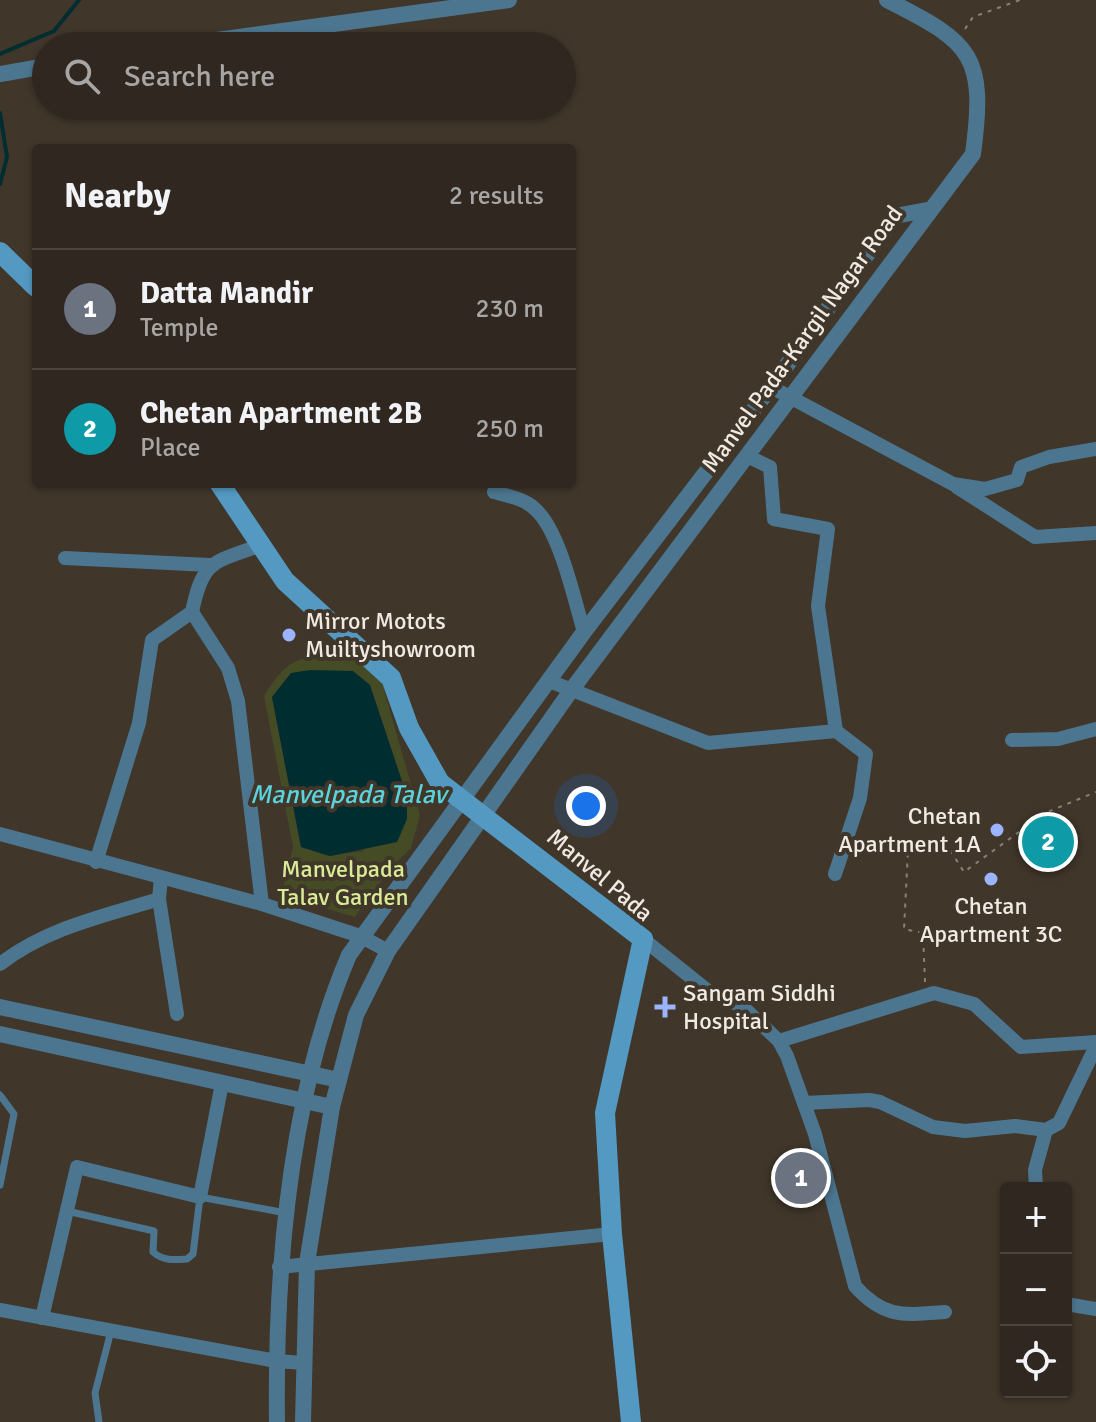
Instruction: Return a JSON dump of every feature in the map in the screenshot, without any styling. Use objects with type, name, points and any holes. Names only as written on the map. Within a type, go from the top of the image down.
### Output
[{"type":"main road","points":[[0,252],[32,283]]},
{"type":"main road","name":"Manvel Pada","points":[[223,488],[285,581],[391,678],[409,728],[440,783],[643,939],[605,1113],[612,1234],[631,1422]]},
{"type":"street","points":[[275,32],[509,0]]},
{"type":"street","points":[[887,0],[939,26],[974,64],[980,102],[973,154],[954,183],[927,210]]},
{"type":"street","points":[[0,74],[32,68]]},
{"type":"street","name":"Manvel Pada-Kargil Nagar Road","points":[[277,1422],[279,1267],[305,1101],[326,1009],[360,936],[584,632],[771,387],[895,216],[927,210]]},
{"type":"street","name":"Manvel Pada-Kargil Nagar Road","points":[[303,1422],[307,1263],[332,1107],[356,1015],[388,951],[570,692],[927,210]]},
{"type":"street","points":[[771,387],[953,484],[1035,537],[1096,533]]},
{"type":"street","points":[[953,484],[985,489],[1017,480],[1021,467],[1049,457],[1096,449]]},
{"type":"street","points":[[747,456],[770,467],[774,519],[828,529],[818,606],[836,731]]},
{"type":"street","points":[[494,492],[527,503],[538,511],[549,528],[584,632]]},
{"type":"street","points":[[65,558],[210,565],[261,545]]},
{"type":"street","points":[[96,862],[139,723],[152,640],[192,612],[198,583],[210,565]]},
{"type":"street","points":[[192,612],[228,668],[238,701],[262,904]]},
{"type":"street","points":[[549,681],[570,692],[708,743],[836,731],[866,754],[860,798],[835,874]]},
{"type":"street","points":[[1012,740],[1058,739],[1096,729]]},
{"type":"street","points":[[0,834],[262,904],[360,936],[388,951]]},
{"type":"street","points":[[161,878],[159,899],[177,1014]]},
{"type":"street","points":[[0,964],[19,949],[56,931],[159,899]]},
{"type":"street","points":[[643,939],[708,991],[743,1007],[779,1041],[804,1103],[855,1286],[870,1303],[884,1311],[945,1312]]},
{"type":"street","points":[[779,1041],[934,993],[974,1004],[1021,1047],[1096,1044],[1059,1123],[1046,1130],[1015,1126],[965,1131],[933,1127],[880,1102],[869,1100],[804,1103]]},
{"type":"street","points":[[0,1007],[339,1080]]},
{"type":"street","points":[[0,1034],[332,1107]]},
{"type":"street","points":[[42,1318],[77,1167],[200,1197],[222,1083]]},
{"type":"street","points":[[1036,1182],[1035,1170],[1046,1130]]},
{"type":"street","points":[[279,1267],[612,1234]]},
{"type":"street","points":[[1072,1305],[1096,1309]]},
{"type":"street","points":[[0,1310],[276,1361],[304,1363]]},
{"type":"lane","points":[[0,1095],[14,1114],[0,1185]]},
{"type":"lane","points":[[67,1211],[154,1231],[151,1244],[160,1258],[187,1259],[193,1254],[200,1197],[288,1214]]},
{"type":"lane","points":[[99,1422],[95,1393],[111,1331]]},
{"type":"path","points":[[956,44],[973,17],[1020,0]]},
{"type":"path","points":[[925,996],[923,933],[904,929],[908,850],[950,850],[964,872],[1045,813],[1096,792]]},
{"type":"green space","name":"Manvelpada Talav Garden","points":[[359,656],[380,676],[420,815],[411,848],[389,870],[355,917],[281,896],[293,847],[264,696],[293,663],[314,657]],"holes":[[[272,697],[364,851],[329,856],[301,847]]]},
{"type":"water","name":"Manvelpada Talav","points":[[353,671],[370,685],[407,796],[407,819],[397,842],[330,856],[301,847],[272,697],[291,673]]},
{"type":"waterway","points":[[52,32],[79,0]]},
{"type":"waterway","points":[[0,54],[32,40]]},
{"type":"waterway","points":[[0,113],[7,157],[0,184]]},
{"type":"place","name":"Mirror Motots Muiltyshowroom","points":[[289,635]]},
{"type":"place","name":"Chetan Apartment 1A","points":[[997,830]]},
{"type":"place","name":"Chetan Apartment 2B","points":[[1048,842]]},
{"type":"place","name":"Chetan Apartment 3C","points":[[991,879]]},
{"type":"place","name":"Sangam Siddhi Hospital","points":[[665,1007]]},
{"type":"place","name":"Datta Mandir","points":[[801,1178]]}]
